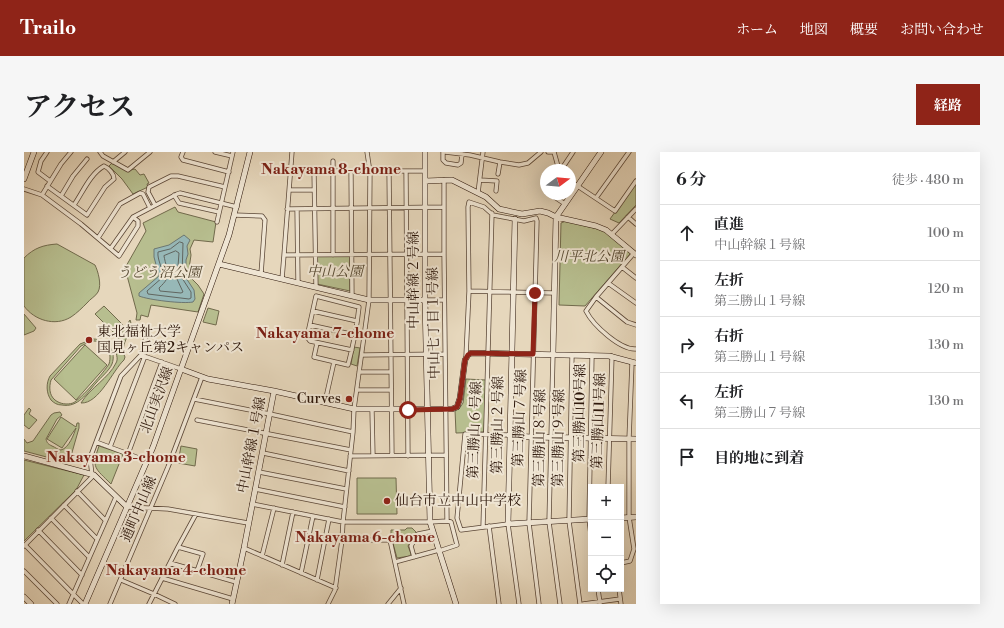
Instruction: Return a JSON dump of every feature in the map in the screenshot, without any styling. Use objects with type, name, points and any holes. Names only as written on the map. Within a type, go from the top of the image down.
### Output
[{"type":"street","points":[[24,179],[25,171],[34,152]]},
{"type":"street","points":[[47,152],[38,172],[50,181]]},
{"type":"street","points":[[42,195],[71,152]]},
{"type":"street","points":[[100,152],[103,156],[128,170],[150,152]]},
{"type":"street","points":[[113,162],[125,152]]},
{"type":"street","points":[[183,152],[181,157],[183,160],[229,172]]},
{"type":"street","points":[[215,152],[233,154],[217,222]]},
{"type":"street","name":"北山実沢線","points":[[84,604],[147,461],[181,369],[219,264],[237,207],[250,152]]},
{"type":"street","points":[[282,279],[292,152]]},
{"type":"street","points":[[328,604],[336,588],[353,432],[354,409],[369,300],[370,172],[367,152]]},
{"type":"street","name":"中山幹線２号線","points":[[424,152],[426,208],[425,300],[430,522],[456,604]]},
{"type":"street","points":[[462,154],[461,163],[458,165],[446,164],[443,160],[444,152],[462,154],[519,165],[528,163],[541,152]]},
{"type":"street","points":[[478,193],[483,152]]},
{"type":"street","points":[[548,152],[554,152],[558,164]]},
{"type":"street","points":[[564,164],[573,152]]},
{"type":"street","points":[[552,354],[556,217],[600,152]]},
{"type":"street","points":[[596,198],[629,152]]},
{"type":"street","points":[[60,196],[73,176],[87,159]]},
{"type":"street","points":[[333,161],[333,255]]},
{"type":"street","points":[[498,174],[500,162]]},
{"type":"street","points":[[47,186],[87,215],[105,187],[114,180],[114,176],[107,167],[104,166],[92,177],[74,205]]},
{"type":"street","points":[[290,172],[425,170]]},
{"type":"street","points":[[314,171],[316,286]]},
{"type":"street","points":[[351,171],[352,296]]},
{"type":"street","points":[[388,171],[392,456]]},
{"type":"street","points":[[406,171],[408,456]]},
{"type":"street","points":[[155,205],[148,192],[148,187],[171,176],[178,176],[225,187]]},
{"type":"street","points":[[444,180],[444,254]]},
{"type":"street","points":[[425,181],[452,180],[486,197],[499,209],[522,214],[540,211],[556,217],[596,226],[612,234],[635,254],[608,282],[586,312],[590,319],[618,344],[631,349],[636,349]]},
{"type":"street","points":[[480,180],[497,181],[496,191]]},
{"type":"street","points":[[577,185],[615,211],[636,181]]},
{"type":"street","points":[[24,189],[42,195],[75,219],[119,256],[138,226],[138,221],[133,216]]},
{"type":"street","points":[[289,190],[314,190]]},
{"type":"street","points":[[98,238],[120,204],[140,193],[143,194],[150,208]]},
{"type":"street","points":[[111,248],[133,216],[180,193],[237,207]]},
{"type":"street","points":[[174,195],[179,203],[219,212]]},
{"type":"street","points":[[559,200],[565,204]]},
{"type":"street","points":[[447,409],[457,407],[460,398],[466,358],[469,202],[484,206],[493,215],[515,219]]},
{"type":"street","points":[[287,209],[444,207]]},
{"type":"street","points":[[297,209],[298,283]]},
{"type":"street","points":[[612,234],[636,209]]},
{"type":"street","points":[[75,219],[81,211]]},
{"type":"street","name":"第三勝山６号線","points":[[483,527],[492,214]]},
{"type":"street","points":[[234,215],[262,216],[265,220],[261,274]]},
{"type":"street","name":"第三勝山７号線","points":[[515,219],[524,221],[536,218],[537,222],[530,437],[529,523],[539,604]]},
{"type":"street","points":[[628,218],[636,224]]},
{"type":"street","name":"第三勝山２号線","points":[[508,524],[512,293],[515,219]]},
{"type":"street","name":"中山七丁目１号線","points":[[284,255],[444,254],[448,521],[451,522],[457,545],[439,550]]},
{"type":"street","points":[[219,264],[316,286],[369,300],[444,300]]},
{"type":"street","points":[[622,267],[636,278]]},
{"type":"street","points":[[608,282],[636,303]]},
{"type":"street","points":[[331,300],[334,291]]},
{"type":"street","points":[[468,291],[554,293]]},
{"type":"street","points":[[317,343],[314,357],[348,365],[352,350],[355,335],[359,307],[316,296],[307,337],[310,341],[352,350]]},
{"type":"street","points":[[596,297],[627,322],[636,326]]},
{"type":"street","points":[[313,311],[357,320]]},
{"type":"street","points":[[310,325],[355,335]]},
{"type":"street","points":[[110,447],[143,356],[147,333]]},
{"type":"street","points":[[466,358],[471,353],[552,354],[612,356],[634,363],[629,439],[629,517],[634,549],[630,561],[624,562]]},
{"type":"street","points":[[362,355],[446,354]]},
{"type":"street","name":"第三勝山８号線","points":[[552,354],[549,522],[560,604]]},
{"type":"street","name":"第三勝山９号線","points":[[572,355],[569,521],[580,604]]},
{"type":"street","points":[[143,356],[202,377],[274,391]]},
{"type":"street","points":[[93,475],[90,458],[121,376],[143,356]]},
{"type":"street","name":"第三勝山10号線","points":[[590,484],[592,356]]},
{"type":"street","name":"第三勝山11号線","points":[[608,484],[612,356]]},
{"type":"street","points":[[128,454],[162,362]]},
{"type":"street","points":[[326,402],[334,362]]},
{"type":"street","points":[[359,372],[391,372]]},
{"type":"street","name":"通町中山線","points":[[110,604],[179,441],[202,377]]},
{"type":"street","points":[[357,390],[391,390]]},
{"type":"street","name":"中山幹線１号線","points":[[232,601],[244,548],[274,391],[354,409],[447,409]]},
{"type":"street","points":[[194,399],[353,432]]},
{"type":"street","points":[[372,410],[373,456]]},
{"type":"street","points":[[197,420],[351,450]]},
{"type":"street","points":[[588,519],[508,524],[461,530],[458,520],[465,434],[636,439]]},
{"type":"street","points":[[96,442],[147,461]]},
{"type":"street","points":[[262,453],[349,471]]},
{"type":"street","points":[[350,456],[446,455]]},
{"type":"street","points":[[24,456],[93,475],[127,507],[168,509],[248,523]]},
{"type":"street","points":[[259,472],[346,489]]},
{"type":"street","points":[[84,604],[24,545],[93,475]]},
{"type":"street","points":[[255,489],[345,507]]},
{"type":"street","points":[[77,491],[105,520]]},
{"type":"street","points":[[69,604],[116,497]]},
{"type":"street","points":[[252,504],[343,522],[430,522],[458,520]]},
{"type":"street","points":[[64,505],[98,539]]},
{"type":"street","points":[[262,556],[274,508]]},
{"type":"street","points":[[282,565],[293,512]]},
{"type":"street","points":[[149,604],[196,514]]},
{"type":"street","points":[[301,573],[313,516]]},
{"type":"street","points":[[624,518],[636,517]]},
{"type":"street","points":[[51,518],[89,557]]},
{"type":"street","points":[[317,580],[329,519]]},
{"type":"street","points":[[508,524],[519,604]]},
{"type":"street","points":[[489,526],[499,604]]},
{"type":"street","points":[[38,530],[82,575]]},
{"type":"street","points":[[414,557],[411,546],[418,534],[433,531]]},
{"type":"street","points":[[342,540],[390,540],[404,604]]},
{"type":"street","points":[[178,547],[203,554],[197,570]]},
{"type":"street","points":[[244,548],[336,588]]},
{"type":"street","points":[[395,562],[439,550]]},
{"type":"street","points":[[170,563],[236,582]]},
{"type":"street","points":[[24,570],[57,604]]},
{"type":"street","points":[[162,578],[232,601]]},
{"type":"street","points":[[121,580],[175,604]]},
{"type":"street","points":[[388,604],[401,588]]},
{"type":"street","points":[[598,592],[600,603]]},
{"type":"street","points":[[619,592],[620,604]]},
{"type":"street","points":[[24,597],[31,604]]},
{"type":"street","points":[[583,604],[600,603],[620,599]]},
{"type":"green space","points":[[112,163],[130,170],[135,169],[140,175],[144,174],[149,183],[147,184],[148,187],[133,194],[122,179],[109,166]]},
{"type":"green space","points":[[636,183],[636,205],[619,223],[610,219]]},
{"type":"green space","name":"うどう沼公園","points":[[175,207],[178,212],[216,222],[213,242],[194,240],[190,249],[190,277],[204,294],[198,312],[151,305],[148,317],[141,315],[140,320],[136,320],[137,313],[125,268],[146,231],[143,223]]},
{"type":"green space","name":"川平北公園","points":[[566,221],[606,231],[631,253],[585,306],[559,305],[561,223]]},
{"type":"green space","points":[[57,244],[95,265],[100,286],[96,295],[71,317],[65,320],[52,322],[33,315],[24,306],[24,258],[39,248]]},
{"type":"green space","name":"中山公園","points":[[317,256],[350,256],[350,291],[317,284]]},
{"type":"green space","points":[[104,306],[125,327],[116,335],[95,314]]},
{"type":"green space","points":[[208,308],[219,311],[216,325],[203,322]]},
{"type":"green space","points":[[24,314],[36,328],[34,331],[24,335]]},
{"type":"green space","points":[[130,320],[131,324],[123,352],[125,357],[124,360],[94,398],[88,402],[81,403],[113,368],[117,361],[116,350],[118,341]]},
{"type":"green space","points":[[93,339],[106,343],[112,350],[113,354],[111,367],[82,399],[73,404],[68,405],[54,403],[48,394],[47,388],[50,376],[80,344]],"holes":[[[91,341],[96,341],[107,347],[110,355],[109,364],[77,401],[68,404],[57,401],[53,398],[51,393],[51,380],[81,346]]]},
{"type":"green space","points":[[85,345],[107,365],[76,400],[54,379]]},
{"type":"green space","points":[[354,347],[360,348],[357,366],[351,364]]},
{"type":"green space","points":[[466,379],[486,380],[484,432],[456,433],[455,410],[459,409],[463,403]]},
{"type":"green space","points":[[29,408],[31,410],[29,414],[37,420],[29,429],[24,425],[24,415]]},
{"type":"green space","points":[[60,412],[62,415],[57,419],[46,439],[48,443],[60,450],[64,449],[71,440],[76,428],[62,448],[47,439],[61,417],[76,427],[77,423],[79,423],[79,428],[69,463],[24,451],[24,439],[27,443],[33,441],[51,415]]},
{"type":"green space","points":[[99,446],[123,454],[111,484],[96,467],[95,459]]},
{"type":"green space","points":[[181,446],[197,449],[195,466],[178,463]]},
{"type":"green space","points":[[24,460],[84,475],[76,490],[24,541]]},
{"type":"green space","points":[[357,478],[396,478],[397,514],[357,514]]},
{"type":"green space","points":[[407,528],[412,528],[416,532],[408,546],[411,554],[410,556],[397,558],[391,536],[391,530],[405,530]]},
{"type":"water","points":[[184,235],[190,240],[187,246],[188,254],[186,260],[186,278],[194,290],[195,299],[193,302],[166,301],[139,296],[139,293],[159,276],[154,257],[154,249],[169,245]]},
{"type":"place","name":"東北福祉大学 国見ヶ丘第2キャンパス","points":[[89,340]]},
{"type":"place","name":"Curves","points":[[349,399]]},
{"type":"place","name":"仙台市立中山中学校","points":[[387,501]]},
{"type":"district","name":"Nakayama 8-chome","points":[[331,169]]},
{"type":"district","name":"Nakayama 7-chome","points":[[325,333]]},
{"type":"district","name":"Nakayama 3-chome","points":[[116,457]]},
{"type":"district","name":"Nakayama 6-chome","points":[[365,537]]},
{"type":"district","name":"Nakayama 4-chome","points":[[176,570]]},
{"type":"route","points":[[408,410],[452,409],[457,407],[460,398],[465,360],[471,353],[533,354],[535,293]]}]
